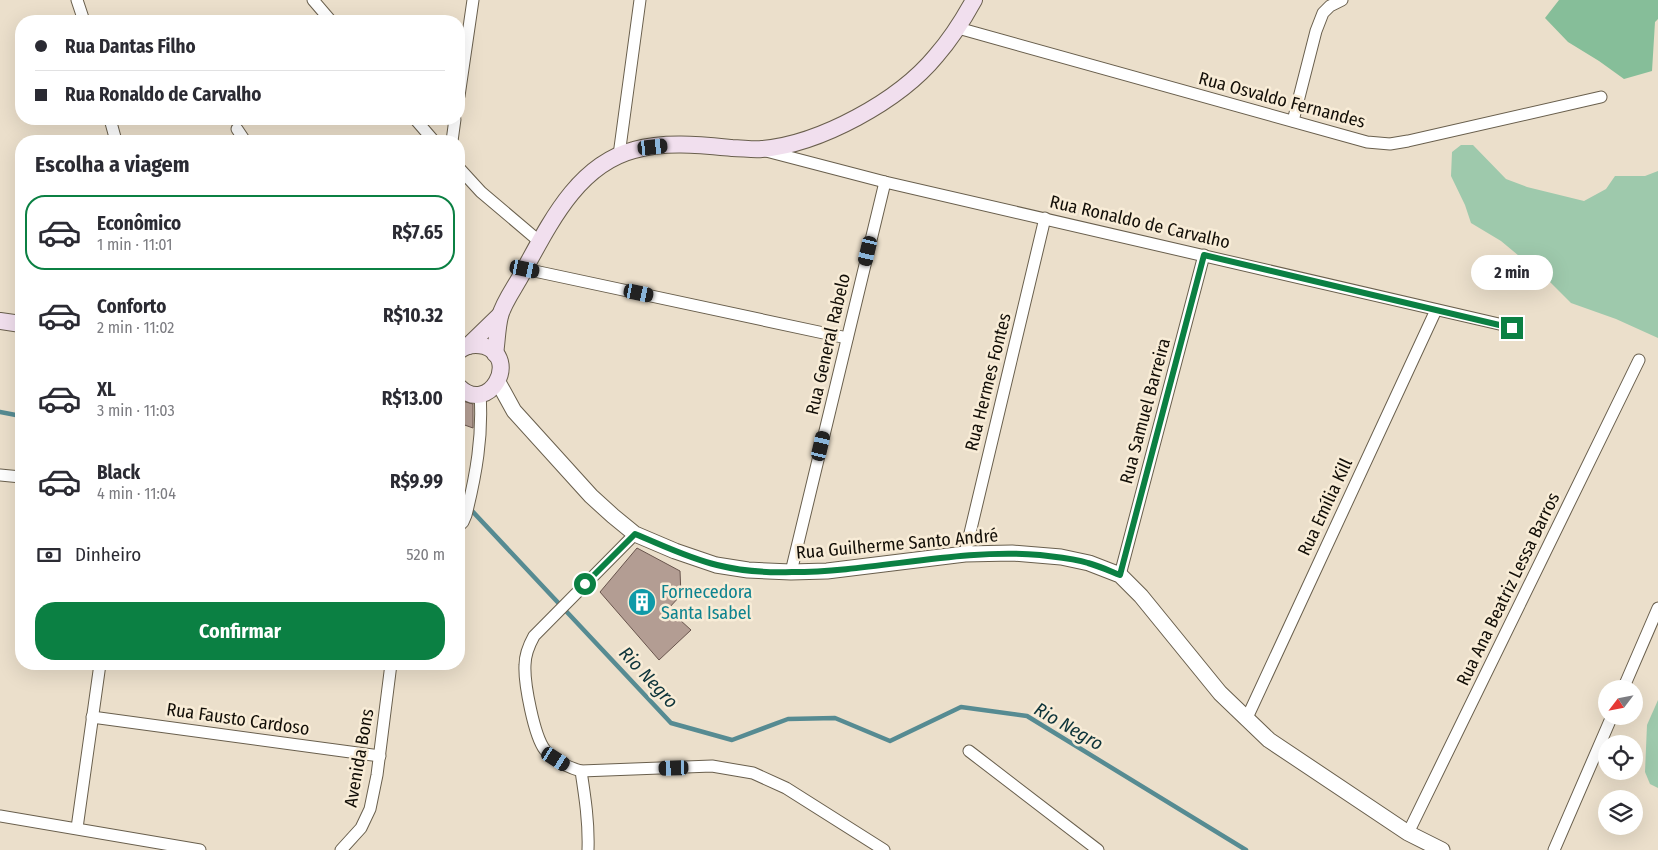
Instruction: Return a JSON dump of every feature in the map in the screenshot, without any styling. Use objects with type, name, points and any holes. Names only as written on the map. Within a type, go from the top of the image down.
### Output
[{"type":"main road","points":[[465,348],[500,315],[540,242],[567,199],[583,179],[619,155],[636,149],[702,146],[762,150],[799,142],[837,128],[880,104],[913,79],[935,58],[958,28],[974,0]]},
{"type":"main road","points":[[495,354],[500,315]]},
{"type":"main road","points":[[0,321],[15,323]]},
{"type":"main road","points":[[465,349],[478,345],[487,348],[495,354],[500,362],[501,372],[495,386],[483,394],[465,392]]},
{"type":"street","points":[[77,0],[82,15]]},
{"type":"street","points":[[313,0],[326,15]]},
{"type":"street","points":[[465,55],[473,0]]},
{"type":"street","points":[[619,155],[640,0]]},
{"type":"street","points":[[1293,121],[1316,31],[1326,3],[1342,0]]},
{"type":"street","name":"Rua Osvaldo Fernandes","points":[[958,28],[1368,142],[1390,144],[1408,141],[1601,98]]},
{"type":"street","points":[[420,125],[429,135]]},
{"type":"street","points":[[237,129],[241,135]]},
{"type":"street","name":"Rua Ronaldo de Carvalho","points":[[762,150],[885,182],[1512,328]]},
{"type":"street","points":[[465,174],[482,192],[540,242]]},
{"type":"street","name":"Rua General Rabelo","points":[[791,572],[885,182]]},
{"type":"street","name":"Rua Hermes Fontes","points":[[965,554],[1046,218]]},
{"type":"street","name":"Rua Samuel Barreira","points":[[1120,575],[1204,255]]},
{"type":"street","points":[[525,269],[847,338]]},
{"type":"street","name":"Rua Emília Kill","points":[[1246,720],[1436,310]]},
{"type":"street","name":"Rua Ana Beatriz Lessa Barros","points":[[1408,833],[1639,360]]},
{"type":"street","name":"Rua Guilherme Santo André","points":[[498,382],[514,412],[591,496],[635,534],[675,551],[716,565],[748,570],[827,571],[965,554],[1012,553],[1061,557],[1089,563],[1120,575],[1141,596],[1220,693],[1269,740],[1408,833],[1442,850]]},
{"type":"street","points":[[465,517],[472,490],[480,438],[483,394]]},
{"type":"street","name":"Rua Guilherme Santo André","points":[[483,394],[514,412]]},
{"type":"street","points":[[0,474],[15,476]]},
{"type":"street","points":[[635,534],[551,617],[534,636],[527,649],[525,665],[532,718],[544,749],[568,768],[581,771],[712,766],[753,773],[786,788],[884,850]]},
{"type":"street","points":[[1627,680],[1658,608]]},
{"type":"street","points":[[77,828],[99,670]]},
{"type":"street","name":"Avenida Bons","points":[[341,850],[362,828],[370,809],[380,756],[390,670]]},
{"type":"street","name":"Rua Fausto Cardoso","points":[[92,717],[380,756]]},
{"type":"street","points":[[1554,850],[1608,725]]},
{"type":"street","points":[[969,751],[1098,850]]},
{"type":"street","points":[[581,771],[586,802],[588,850]]},
{"type":"street","points":[[0,816],[200,850]]},
{"type":"green space","points":[[1559,0],[1658,0],[1658,19],[1655,22],[1652,71],[1624,79],[1568,42],[1545,18]]},
{"type":"green space","points":[[1461,145],[1473,145],[1506,179],[1527,187],[1584,201],[1606,189],[1615,176],[1645,176],[1658,171],[1658,338],[1616,319],[1571,303],[1548,280],[1501,241],[1471,223],[1465,205],[1451,176],[1452,152]]},
{"type":"green space","points":[[1658,700],[1658,788],[1650,784],[1645,772],[1647,725]]},
{"type":"building","points":[[465,402],[473,404],[473,428],[465,425]]},
{"type":"building","name":"Fornecedora Santa Isabel","points":[[637,548],[680,571],[681,595],[668,609],[691,630],[659,660],[600,592]]},
{"type":"waterway","name":"Rio Negro","points":[[0,412],[15,415]]},
{"type":"waterway","name":"Rio Negro","points":[[465,503],[671,723],[732,740],[788,719],[835,718],[890,741],[961,707],[1027,716],[1246,850]]},
{"type":"place","name":"Fornecedora Santa Isabel","points":[[642,602]]},
{"type":"route","points":[[585,584],[635,534],[675,551],[716,565],[748,570],[827,571],[965,554],[1012,553],[1061,557],[1089,563],[1120,575],[1204,255],[1512,328]]}]
